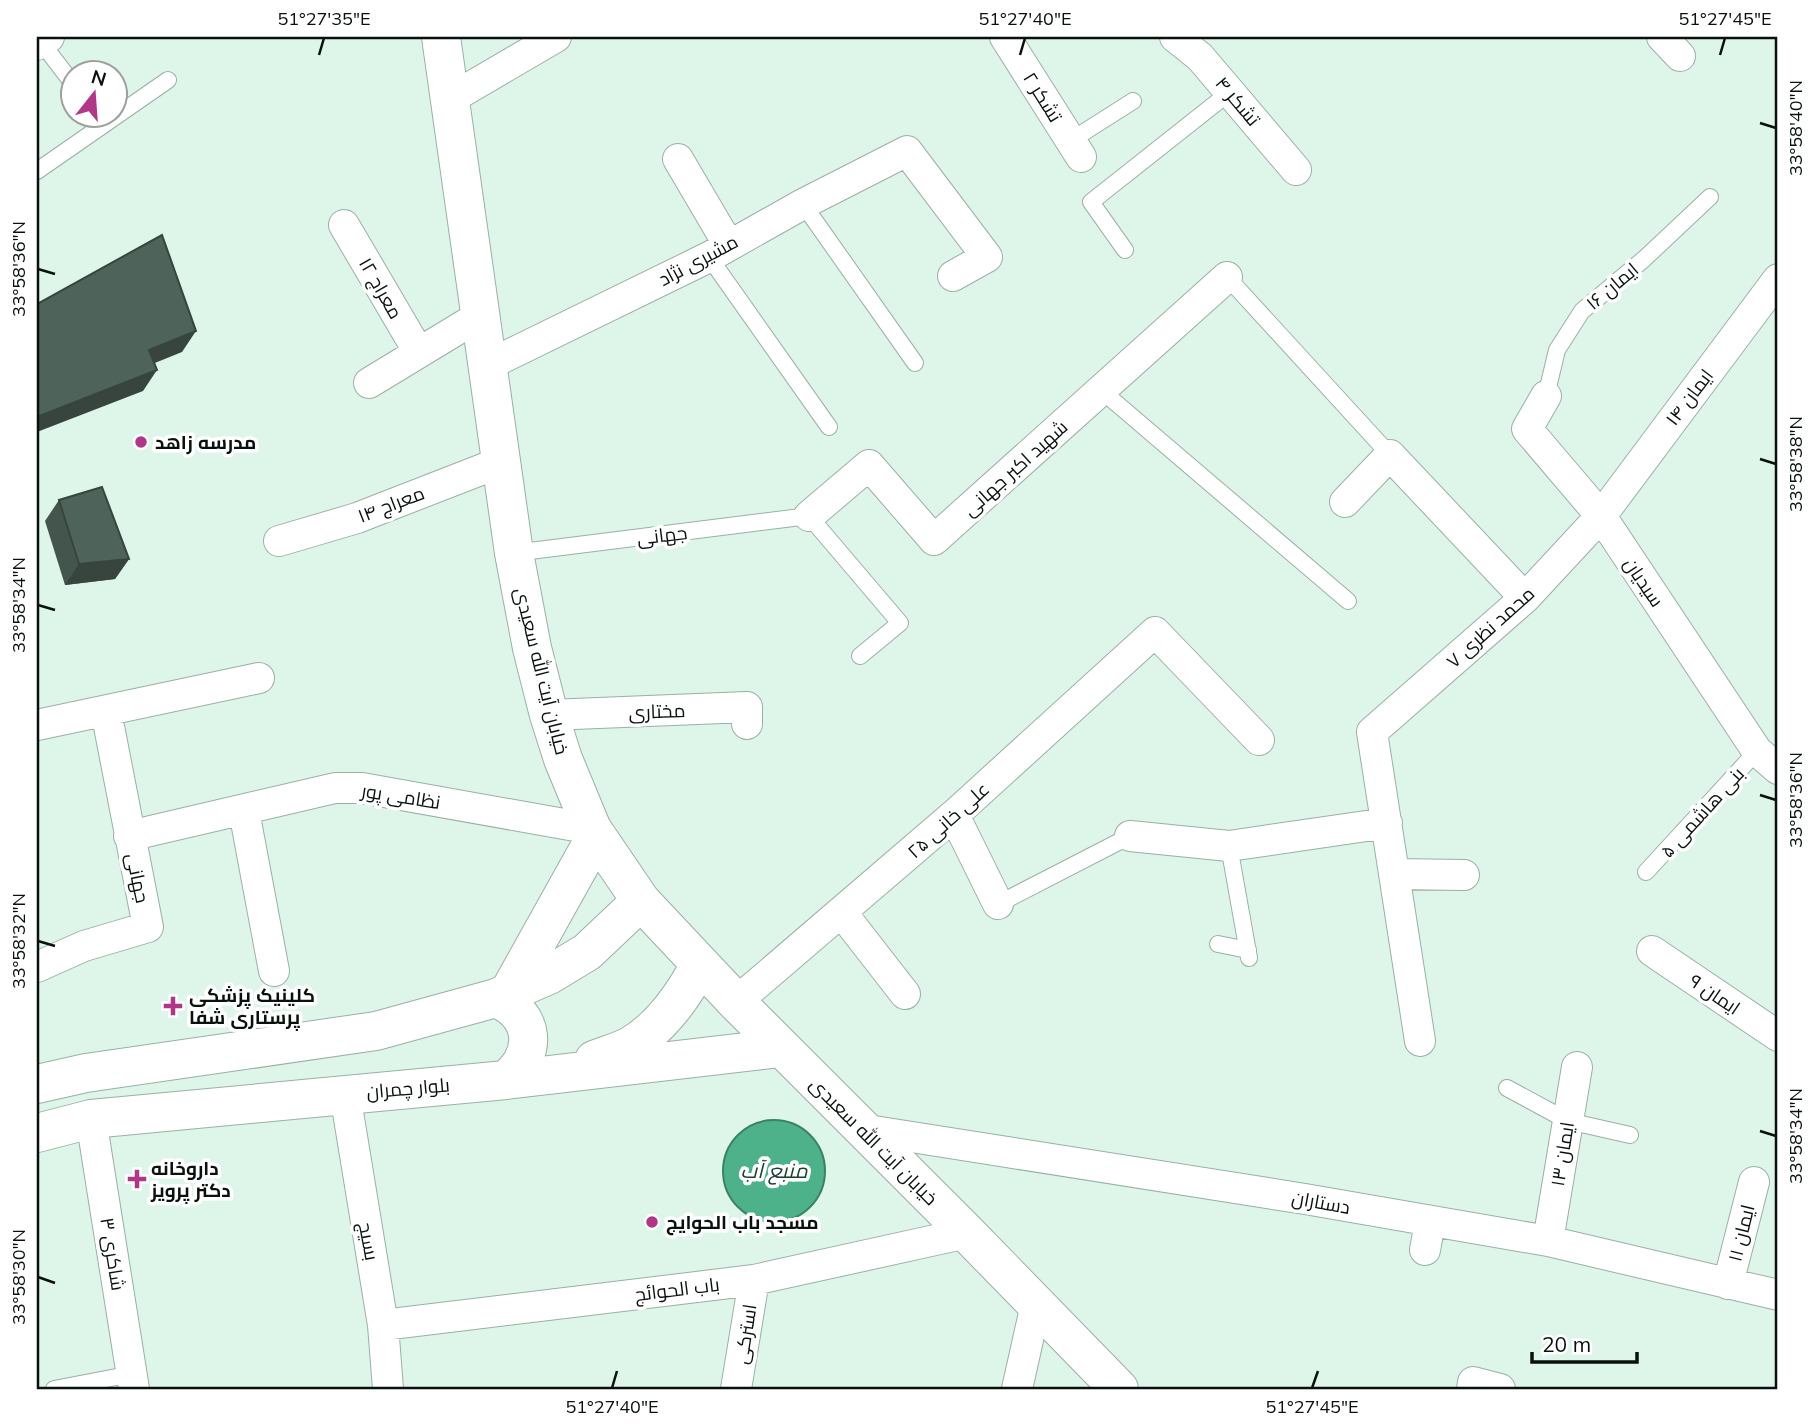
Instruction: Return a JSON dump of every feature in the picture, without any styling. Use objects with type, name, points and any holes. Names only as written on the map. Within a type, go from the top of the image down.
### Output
[{"type":"main road","name":"خیابان آیت الله سعیدی","points":[[441,37],[514,553],[532,648],[563,759],[594,832],[640,901],[780,1048],[968,1233],[1118,1389]]},
{"type":"main road","points":[[503,995],[594,832]]},
{"type":"main road","points":[[37,1084],[86,1073],[376,1031],[503,995],[549,975],[587,952],[640,901]]},
{"type":"main road","points":[[553,1075],[630,1046],[660,1022],[692,980],[700,964]]},
{"type":"main road","points":[[503,995],[524,1020],[528,1032],[525,1060],[517,1072],[506,1080]]},
{"type":"main road","name":"بلوار چمران","points":[[37,1133],[91,1119],[506,1080],[780,1048]]},
{"type":"street","points":[[450,99],[556,37]]},
{"type":"street","name":"تشکر ۲","points":[[1004,37],[1076,149]]},
{"type":"street","name":"تشکر ۴","points":[[1175,37],[1200,57],[1296,170]]},
{"type":"street","name":"مشیری نژاد","points":[[488,365],[719,251],[907,150],[987,257],[954,276]]},
{"type":"street","points":[[678,159],[719,251]]},
{"type":"street","name":"معراج ۱۲","points":[[344,225],[418,351]]},
{"type":"street","name":"شهید اکبر جهانی","points":[[809,516],[869,465],[934,540],[1227,277]]},
{"type":"street","name":"ایمان ۱۴","points":[[1601,516],[1778,279]]},
{"type":"street","points":[[369,383],[418,351],[481,316]]},
{"type":"street","name":"سیدیان","points":[[1546,396],[1528,429],[1601,516],[1768,760]]},
{"type":"street","points":[[1345,502],[1390,455],[1525,598]]},
{"type":"street","name":"معراج ۱۴","points":[[279,541],[357,518],[502,462]]},
{"type":"street","name":"محمد نظری ۷","points":[[1387,823],[1372,732],[1525,598],[1601,516]]},
{"type":"street","name":"علی خانی ۲۵","points":[[736,1002],[954,815],[1155,632],[1259,740]]},
{"type":"street","points":[[37,725],[259,678]]},
{"type":"street","name":"مختاری","points":[[549,715],[747,707],[747,724]]},
{"type":"street","name":"جهانی","points":[[37,967],[84,946],[148,927],[106,711]]},
{"type":"street","name":"نظامی پور","points":[[129,836],[335,788],[362,788],[594,832]]},
{"type":"street","points":[[244,811],[274,971]]},
{"type":"street","points":[[954,815],[998,904]]},
{"type":"street","points":[[1130,836],[1229,846],[1387,823],[1420,1041]]},
{"type":"street","points":[[1395,874],[1464,875]]},
{"type":"street","points":[[842,913],[905,994]]},
{"type":"street","name":"ایمان ۹","points":[[1651,951],[1778,1036]]},
{"type":"street","name":"ایمان ۱۳","points":[[1548,1241],[1577,1067]]},
{"type":"street","name":"بسیج","points":[[345,1094],[383,1325],[388,1389]]},
{"type":"street","name":"شاکری ۳","points":[[91,1119],[133,1382]]},
{"type":"street","name":"دستاران","points":[[861,1129],[1305,1199],[1427,1236],[1548,1241],[1778,1295]]},
{"type":"street","name":"ایمان ۱۱","points":[[1728,1284],[1754,1182]]},
{"type":"street","name":"باب الحوائج","points":[[383,1325],[754,1280],[968,1233]]},
{"type":"street","name":"استرکی","points":[[736,1389],[754,1280]]},
{"type":"street","points":[[1017,1389],[1037,1304]]},
{"type":"street","points":[[1472,1389],[1472,1382],[1500,1389]]},
{"type":"lane","points":[[42,41],[60,66]]},
{"type":"lane","points":[[130,103],[168,80]]},
{"type":"lane","points":[[1125,250],[1091,202],[1230,93]]},
{"type":"lane","points":[[1076,149],[1133,101]]},
{"type":"lane","points":[[37,171],[88,130]]},
{"type":"lane","name":"ایمان ۱۶","points":[[1546,396],[1557,350],[1582,312],[1710,197]]},
{"type":"lane","points":[[803,204],[915,363]]},
{"type":"lane","points":[[719,251],[829,427]]},
{"type":"lane","points":[[1227,277],[1390,455]]},
{"type":"lane","points":[[1102,391],[1348,601]]},
{"type":"lane","points":[[809,516],[900,623],[860,656]]},
{"type":"lane","name":"جهانی","points":[[514,553],[809,516]]},
{"type":"lane","name":"بنی هاشمی ۵","points":[[1646,872],[1768,760]]},
{"type":"lane","points":[[998,904],[1130,836]]},
{"type":"lane","points":[[1218,944],[1248,954],[1229,846]]},
{"type":"lane","points":[[1507,1088],[1568,1121],[1630,1135]]},
{"type":"lane","points":[[54,1389],[133,1382]]},
{"type":"water","name":"منبع آب","points":[[774,1120],[803,1128],[817,1142],[825,1171],[817,1200],[803,1214],[774,1222],[745,1214],[731,1200],[723,1171],[731,1142],[745,1128]]},
{"type":"building","points":[[162,235],[196,331],[149,350],[157,370],[37,417],[37,304]]},
{"type":"building","points":[[102,487],[129,559],[79,564],[59,500]]},
{"type":"place","name":"مدرسه زاهد","points":[[141,442]]},
{"type":"place","name":"کلینیک پزشکی پرستاری شفا","points":[[173,1006]]},
{"type":"place","name":"داروخانه دکتر پرویز","points":[[137,1179]]},
{"type":"place","name":"مسجد باب الحوایج","points":[[652,1222]]}]
